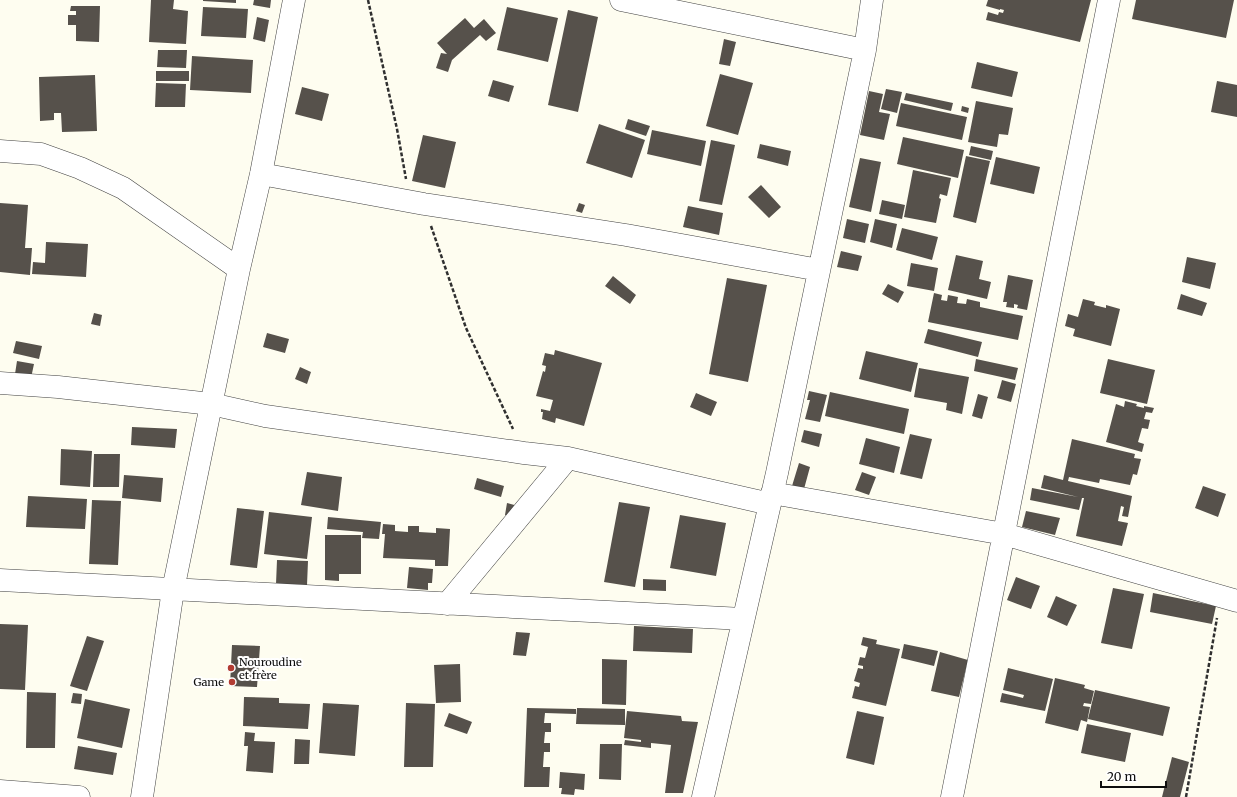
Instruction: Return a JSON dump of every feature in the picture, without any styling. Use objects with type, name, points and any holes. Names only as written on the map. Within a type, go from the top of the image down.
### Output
[{"type":"street","points":[[142,797],[173,590],[239,269],[261,174],[294,0]]},
{"type":"street","points":[[621,0],[865,50]]},
{"type":"street","points":[[703,797],[771,498],[865,50],[872,0]]},
{"type":"street","points":[[952,797],[1110,0]]},
{"type":"street","points":[[0,151],[41,154],[80,168],[124,188],[239,269]]},
{"type":"street","points":[[261,174],[424,204],[626,235],[819,270]]},
{"type":"street","points":[[0,383],[58,386],[211,404],[272,417],[568,458],[771,498],[1004,534],[1229,598]]},
{"type":"street","points":[[447,604],[568,458]]},
{"type":"street","points":[[0,580],[743,619]]},
{"type":"street","points":[[0,791],[79,797]]},
{"type":"path","points":[[1186,797],[1229,598]]},
{"type":"building","points":[[151,0],[174,0],[173,9],[188,11],[186,44],[149,42]]},
{"type":"building","points":[[236,0],[236,3],[203,1]]},
{"type":"building","points":[[254,0],[271,0],[270,8],[253,5]]},
{"type":"building","points":[[988,0],[1091,0],[1080,42],[986,20],[988,12],[998,15],[999,12],[1003,13],[1004,10],[986,6]]},
{"type":"building","points":[[1136,0],[1234,0],[1226,38],[1132,19]]},
{"type":"building","points":[[71,6],[100,6],[99,42],[76,41],[76,25],[68,25],[68,15],[76,15],[76,11],[70,11]]},
{"type":"building","points":[[203,7],[248,9],[246,38],[201,36]]},
{"type":"building","points":[[507,7],[558,18],[548,62],[497,50]]},
{"type":"building","points":[[568,10],[598,17],[578,112],[548,105]]},
{"type":"building","points":[[257,17],[269,20],[265,42],[253,39]]},
{"type":"building","points":[[465,18],[474,28],[484,19],[496,33],[486,41],[480,35],[452,60],[448,72],[436,68],[441,53],[447,54],[437,43]]},
{"type":"building","points":[[724,39],[736,42],[730,66],[719,64]]},
{"type":"building","points":[[158,50],[187,50],[186,68],[157,67]]},
{"type":"building","points":[[192,56],[253,60],[251,93],[190,90]]},
{"type":"building","points":[[977,62],[1018,72],[1012,97],[971,88]]},
{"type":"building","points":[[156,71],[189,71],[189,81],[156,81]]},
{"type":"building","points":[[720,74],[753,83],[738,135],[706,126]]},
{"type":"building","points":[[95,75],[97,131],[62,132],[61,113],[54,113],[54,120],[40,121],[39,77]]},
{"type":"building","points":[[493,80],[514,86],[509,102],[488,96]]},
{"type":"building","points":[[1217,81],[1237,85],[1237,117],[1211,112]]},
{"type":"building","points":[[156,83],[186,84],[185,107],[155,107]]},
{"type":"building","points":[[302,87],[329,94],[322,121],[295,114]]},
{"type":"building","points":[[886,89],[902,92],[897,113],[881,109]]},
{"type":"building","points":[[869,91],[883,94],[879,112],[890,114],[884,140],[860,135]]},
{"type":"building","points":[[906,93],[953,103],[951,111],[904,100]]},
{"type":"building","points":[[976,101],[1013,108],[1008,135],[999,134],[997,147],[968,142]]},
{"type":"building","points":[[901,103],[967,117],[962,140],[896,126]]},
{"type":"building","points":[[962,106],[969,108],[968,113],[961,111]]},
{"type":"building","points":[[628,119],[650,126],[646,136],[625,129]]},
{"type":"building","points":[[599,124],[645,140],[632,178],[586,163]]},
{"type":"building","points":[[652,130],[706,141],[701,166],[647,154]]},
{"type":"building","points":[[423,135],[456,142],[445,188],[412,181]]},
{"type":"building","points":[[903,137],[964,150],[958,178],[897,164]]},
{"type":"building","points":[[711,140],[735,145],[722,205],[699,201]]},
{"type":"building","points":[[760,144],[791,151],[788,166],[757,158]]},
{"type":"building","points":[[971,146],[993,151],[991,160],[969,155]]},
{"type":"building","points":[[966,156],[990,161],[976,223],[953,217]]},
{"type":"building","points":[[996,157],[1040,167],[1034,194],[990,184]]},
{"type":"building","points":[[860,158],[881,162],[871,212],[849,207]]},
{"type":"building","points":[[913,170],[951,178],[947,196],[940,194],[939,198],[941,199],[936,223],[904,217]]},
{"type":"building","points":[[761,185],[781,207],[769,218],[748,197]]},
{"type":"building","points":[[882,200],[905,205],[902,219],[879,214]]},
{"type":"building","points":[[0,203],[28,205],[25,248],[32,248],[30,275],[0,272]]},
{"type":"building","points":[[579,203],[585,205],[582,213],[576,211]]},
{"type":"building","points":[[688,206],[723,213],[719,235],[683,227]]},
{"type":"building","points":[[847,219],[869,224],[865,243],[843,238]]},
{"type":"building","points":[[875,219],[897,224],[892,248],[870,242]]},
{"type":"building","points":[[902,228],[938,237],[932,260],[896,250]]},
{"type":"building","points":[[46,242],[88,244],[86,277],[32,274],[33,262],[45,263]]},
{"type":"building","points":[[841,251],[862,256],[858,271],[837,267]]},
{"type":"building","points":[[956,255],[983,261],[979,279],[991,282],[987,299],[948,290]]},
{"type":"building","points":[[1187,257],[1216,263],[1210,289],[1182,282]]},
{"type":"building","points":[[911,263],[938,268],[934,291],[907,286]]},
{"type":"building","points":[[1008,275],[1033,280],[1027,310],[1017,308],[1018,305],[1014,304],[1014,308],[1006,307],[1007,302],[1003,302]]},
{"type":"building","points":[[613,276],[636,295],[630,304],[605,286]]},
{"type":"building","points":[[727,278],[767,285],[748,382],[709,374]]},
{"type":"building","points":[[888,284],[904,292],[898,303],[882,294]]},
{"type":"building","points":[[934,293],[942,295],[941,300],[947,301],[948,295],[958,297],[957,303],[966,304],[967,299],[980,302],[980,307],[1023,316],[1018,340],[928,322]]},
{"type":"building","points":[[1181,294],[1207,303],[1202,316],[1177,309]]},
{"type":"building","points":[[1083,299],[1095,302],[1094,305],[1106,308],[1106,305],[1120,309],[1111,346],[1073,336],[1075,329],[1065,326],[1068,314],[1078,317]]},
{"type":"building","points":[[94,313],[102,315],[100,326],[91,324]]},
{"type":"building","points":[[928,329],[982,342],[978,357],[924,343]]},
{"type":"building","points":[[267,333],[289,339],[285,353],[263,347]]},
{"type":"building","points":[[16,341],[42,346],[39,359],[13,353]]},
{"type":"building","points":[[555,350],[602,363],[584,426],[556,418],[555,423],[542,419],[543,412],[541,412],[541,409],[550,411],[553,400],[536,396],[543,371],[545,372],[546,366],[542,365],[545,353],[554,355]]},
{"type":"building","points":[[866,351],[918,363],[911,392],[859,379]]},
{"type":"building","points":[[976,359],[1018,368],[1015,380],[974,371]]},
{"type":"building","points":[[1108,359],[1155,370],[1147,404],[1100,393]]},
{"type":"building","points":[[17,361],[34,364],[31,378],[15,374]]},
{"type":"building","points":[[300,367],[311,372],[307,384],[295,379]]},
{"type":"building","points":[[919,368],[969,377],[962,414],[946,410],[947,403],[914,397]]},
{"type":"building","points":[[1002,380],[1016,384],[1011,402],[997,398]]},
{"type":"building","points":[[809,391],[827,395],[820,422],[805,419],[810,400],[807,400]]},
{"type":"building","points":[[830,392],[909,409],[904,434],[825,416]]},
{"type":"building","points":[[696,393],[717,402],[711,416],[690,407]]},
{"type":"building","points":[[978,394],[988,397],[982,419],[972,416]]},
{"type":"building","points":[[1125,401],[1137,404],[1136,406],[1144,408],[1144,406],[1154,408],[1152,413],[1146,412],[1144,419],[1150,420],[1148,429],[1142,428],[1138,442],[1144,444],[1142,452],[1106,442],[1116,404],[1124,407]]},
{"type":"building","points":[[132,427],[177,429],[175,448],[131,445]]},
{"type":"building","points":[[804,430],[822,434],[819,447],[801,442]]},
{"type":"building","points":[[910,434],[932,439],[922,479],[900,474]]},
{"type":"building","points":[[866,438],[900,447],[894,473],[859,464]]},
{"type":"building","points":[[1072,439],[1135,454],[1134,458],[1141,459],[1137,475],[1133,474],[1130,485],[1100,479],[1099,483],[1069,477],[1068,481],[1132,496],[1128,517],[1122,516],[1124,507],[1121,506],[1118,521],[1128,523],[1122,546],[1076,536],[1084,498],[1082,498],[1079,510],[1030,500],[1032,488],[1078,497],[1041,488],[1044,475],[1063,480]]},
{"type":"building","points":[[61,449],[92,451],[90,487],[60,485]]},
{"type":"building","points":[[94,454],[120,454],[119,487],[93,487]]},
{"type":"building","points":[[799,463],[810,467],[804,489],[792,486]]},
{"type":"building","points":[[307,472],[342,477],[338,511],[301,505]]},
{"type":"building","points":[[862,472],[876,477],[869,495],[855,490]]},
{"type":"building","points":[[124,475],[163,478],[161,502],[122,498]]},
{"type":"building","points":[[477,478],[504,486],[501,497],[474,489]]},
{"type":"building","points":[[1203,486],[1226,494],[1218,517],[1195,508]]},
{"type":"building","points":[[28,496],[87,499],[85,529],[26,527]]},
{"type":"building","points":[[92,500],[121,501],[118,565],[89,564]]},
{"type":"building","points":[[619,502],[650,507],[635,587],[604,582]]},
{"type":"building","points":[[507,503],[518,506],[516,517],[505,515]]},
{"type":"building","points":[[237,508],[264,511],[257,568],[230,565]]},
{"type":"building","points":[[1026,511],[1060,518],[1055,535],[1022,527]]},
{"type":"building","points":[[269,512],[312,517],[307,559],[264,554]]},
{"type":"building","points":[[680,515],[726,523],[716,576],[670,568]]},
{"type":"building","points":[[328,517],[381,522],[379,539],[362,538],[363,532],[327,529]]},
{"type":"building","points":[[383,524],[395,525],[395,531],[408,532],[408,526],[419,526],[419,532],[436,533],[436,528],[450,529],[448,566],[435,566],[435,560],[383,558],[385,534],[382,534]]},
{"type":"building","points":[[325,535],[361,535],[361,574],[339,574],[339,581],[325,580]]},
{"type":"building","points":[[277,560],[308,561],[307,585],[276,584]]},
{"type":"building","points":[[409,567],[433,569],[432,583],[428,583],[428,590],[407,588]]},
{"type":"building","points":[[1016,577],[1040,586],[1031,609],[1007,600]]},
{"type":"building","points":[[643,579],[666,580],[666,591],[643,590]]},
{"type":"building","points":[[1113,588],[1144,594],[1132,649],[1101,643]]},
{"type":"building","points":[[1153,593],[1216,606],[1212,624],[1150,612]]},
{"type":"building","points":[[1056,596],[1077,605],[1067,626],[1047,617]]},
{"type":"building","points":[[0,624],[28,625],[25,690],[0,689]]},
{"type":"building","points":[[634,626],[693,629],[692,653],[633,651]]},
{"type":"building","points":[[516,632],[530,633],[526,656],[513,655]]},
{"type":"building","points":[[87,636],[104,641],[87,691],[70,686]]},
{"type":"building","points":[[863,637],[877,640],[876,644],[900,649],[886,706],[852,698],[855,686],[859,687],[860,683],[854,681],[858,668],[863,669],[863,666],[858,665],[860,657],[865,658],[868,647],[861,645]]},
{"type":"building","points":[[904,644],[938,651],[934,666],[901,658]]},
{"type":"building","points":[[232,645],[260,646],[257,687],[230,686]]},
{"type":"building","points":[[940,652],[968,660],[959,697],[931,691]]},
{"type":"building","points":[[602,659],[627,660],[626,705],[602,704]]},
{"type":"building","points":[[460,664],[461,702],[436,703],[434,665]]},
{"type":"building","points":[[1008,668],[1053,679],[1045,711],[1000,702],[1002,693],[1023,698],[1024,695],[1003,690]]},
{"type":"building","points":[[1055,678],[1085,685],[1084,688],[1094,691],[1091,704],[1084,703],[1083,706],[1090,707],[1087,722],[1081,720],[1078,731],[1045,723]]},
{"type":"building","points":[[1095,690],[1170,707],[1163,736],[1088,719]]},
{"type":"building","points":[[27,692],[56,693],[55,748],[26,748]]},
{"type":"building","points":[[73,693],[82,694],[81,704],[71,703]]},
{"type":"building","points":[[244,697],[279,698],[279,703],[310,704],[308,729],[243,726]]},
{"type":"building","points":[[85,699],[130,709],[122,748],[77,738]]},
{"type":"building","points":[[323,703],[359,705],[355,756],[319,753]]},
{"type":"building","points":[[406,703],[435,704],[433,767],[404,767]]},
{"type":"building","points":[[527,708],[576,709],[576,714],[545,713],[544,723],[551,723],[551,732],[545,732],[544,743],[550,743],[550,752],[544,752],[543,767],[550,767],[549,787],[524,787]]},
{"type":"building","points":[[577,708],[625,709],[625,725],[576,724]]},
{"type":"building","points":[[627,711],[681,716],[682,721],[698,722],[683,793],[665,793],[671,745],[651,743],[651,748],[624,745],[625,740],[641,742],[641,740],[624,738]]},
{"type":"building","points":[[857,711],[884,717],[874,765],[846,758]]},
{"type":"building","points":[[449,713],[472,722],[467,734],[444,726]]},
{"type":"building","points":[[1087,724],[1131,733],[1125,762],[1081,753]]},
{"type":"building","points":[[245,732],[255,733],[254,741],[275,742],[273,773],[246,771],[248,746],[244,746]]},
{"type":"building","points":[[295,739],[310,740],[309,764],[294,764]]},
{"type":"building","points":[[600,744],[622,744],[621,780],[599,779]]},
{"type":"building","points":[[78,746],[117,753],[113,775],[74,769]]},
{"type":"building","points":[[1172,757],[1189,762],[1180,797],[1162,797]]},
{"type":"building","points":[[560,772],[585,774],[584,790],[575,789],[574,795],[561,794],[562,788],[559,788]]},
{"type":"place","name":"Nouroudine et frère","points":[[231,668]]},
{"type":"place","name":"Game","points":[[232,682]]}]
